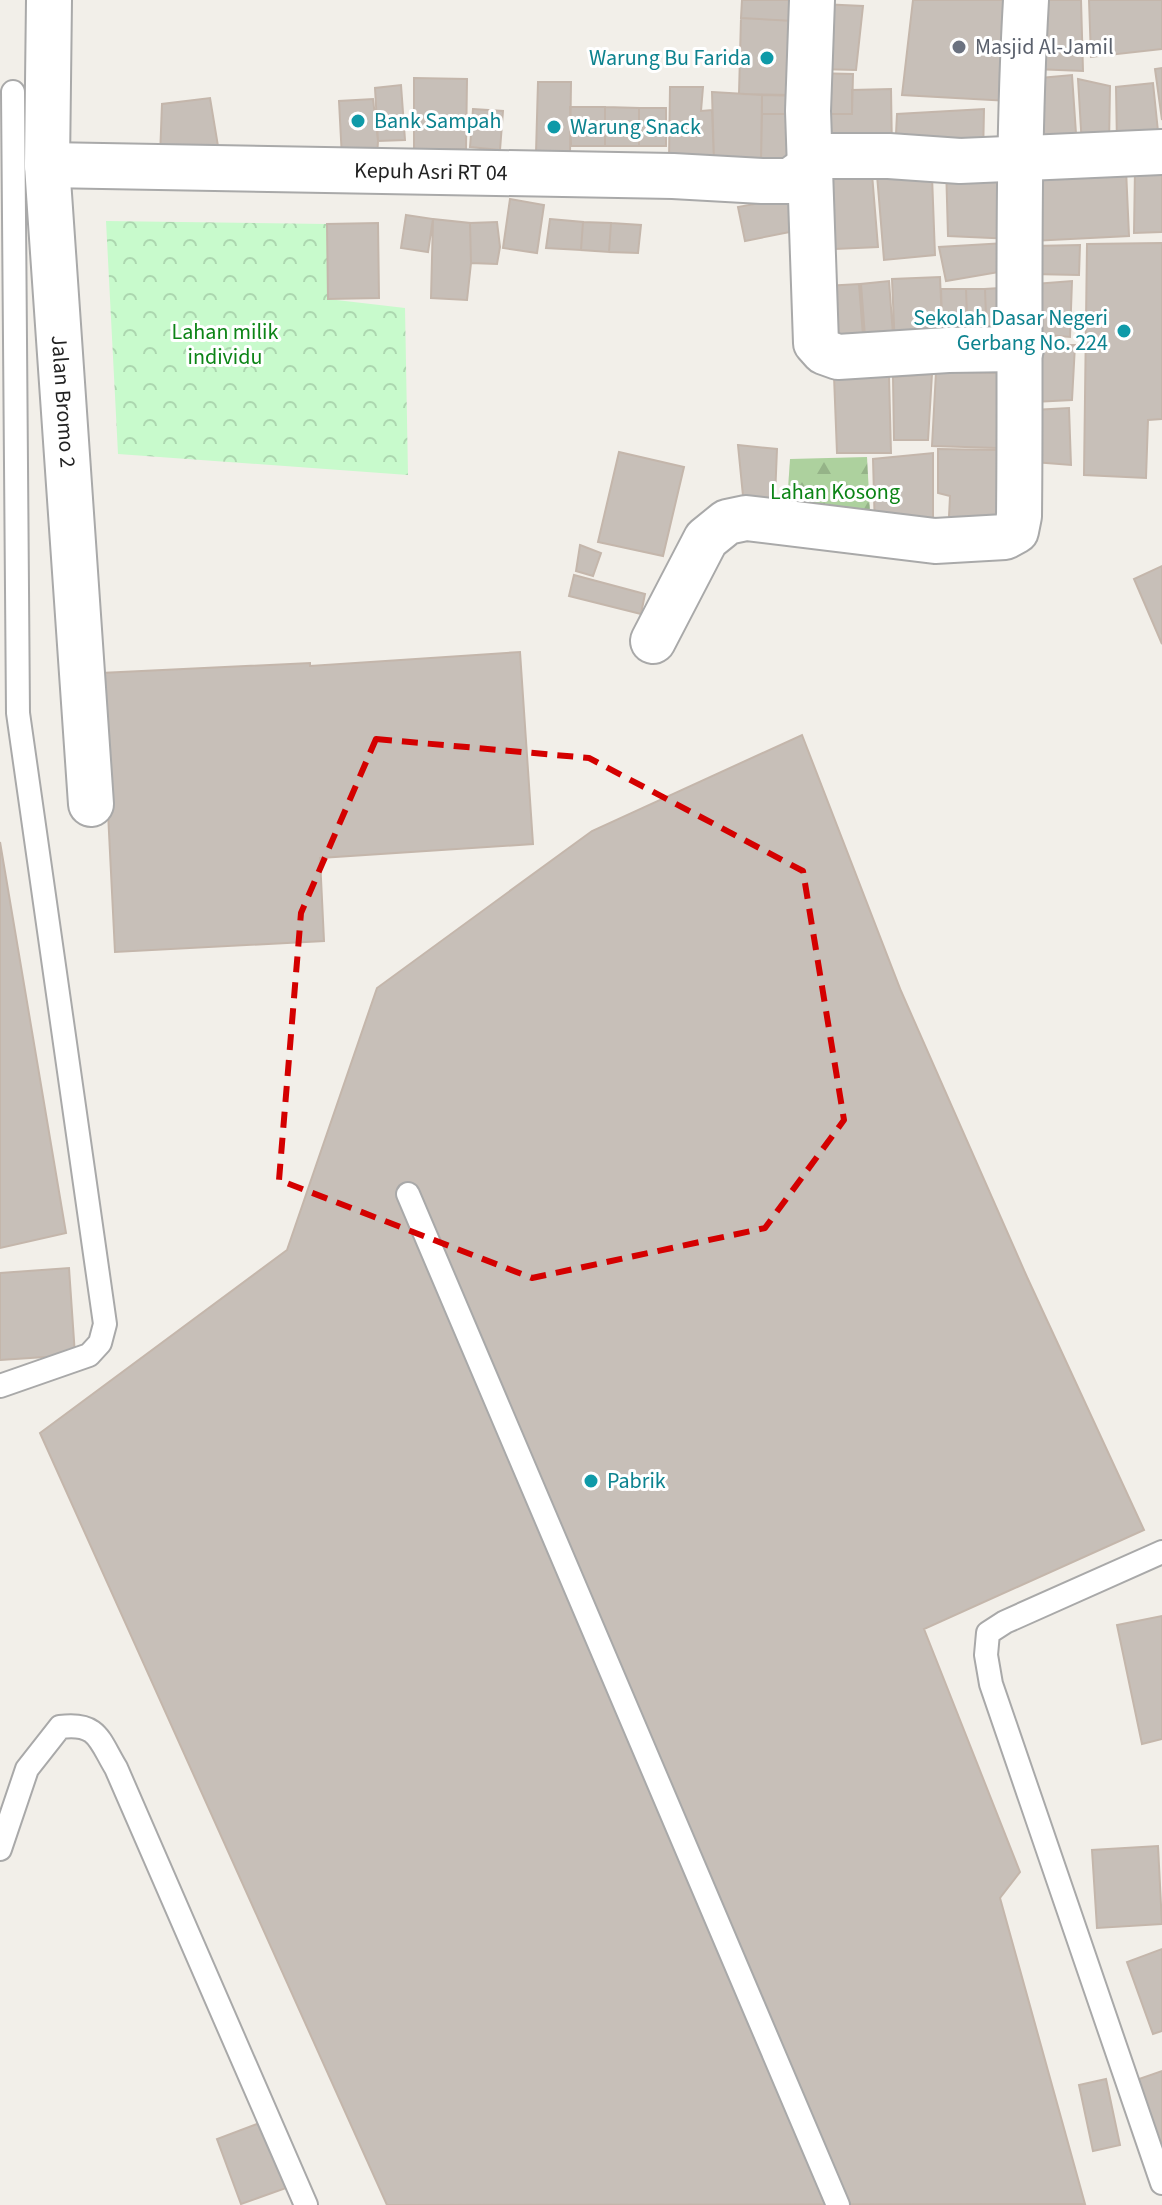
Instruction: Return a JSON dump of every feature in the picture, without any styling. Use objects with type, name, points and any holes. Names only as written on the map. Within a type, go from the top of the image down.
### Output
[{"type":"street","name":"Jalan Bromo 2","points":[[49,0],[47,165],[91,804]]},
{"type":"street","points":[[812,0],[808,111],[816,343],[824,352],[838,357],[1021,349]]},
{"type":"street","points":[[653,641],[706,539],[727,522],[746,518],[935,541],[1005,537],[1016,531],[1019,516],[1021,349],[1020,101],[1026,0]]},
{"type":"street","name":"Kepuh Asri RT 04","points":[[47,165],[790,181],[825,156],[960,161],[1162,152]]},
{"type":"lane","points":[[0,1386],[89,1355],[100,1343],[105,1324],[18,713],[13,92]]},
{"type":"lane","points":[[408,1194],[838,2205]]},
{"type":"lane","points":[[1162,1552],[1005,1622],[988,1633],[986,1655],[991,1684],[1162,2183]]},
{"type":"lane","points":[[0,1849],[27,1769],[60,1727],[78,1725],[93,1730],[116,1768],[306,2205]]},
{"type":"highlighted area","points":[[376,739],[589,758],[803,871],[844,1120],[765,1228],[532,1278],[279,1180],[301,913]]},
{"type":"green space","name":"Lahan milik individu","points":[[106,221],[327,224],[328,299],[405,308],[408,475],[118,454]]},
{"type":"green space","name":"Lahan Kosong","points":[[867,457],[871,530],[786,518],[790,459]]},
{"type":"building","points":[[742,0],[795,0],[794,21],[741,18]]},
{"type":"building","name":"Masjid Al-Jamil","points":[[913,0],[1014,0],[1009,101],[902,95]]},
{"type":"building","points":[[1033,0],[1081,0],[1083,71],[1034,69]]},
{"type":"building","points":[[1089,0],[1162,0],[1162,49],[1091,57]]},
{"type":"building","points":[[820,4],[863,6],[856,70],[817,69]]},
{"type":"building","name":"Warung Bu Farida","points":[[741,18],[794,21],[793,95],[739,94]]},
{"type":"building","points":[[1162,68],[1162,120],[1155,69]]},
{"type":"building","points":[[811,73],[853,74],[852,114],[824,114]]},
{"type":"building","points":[[1072,75],[1077,148],[1031,149],[1029,79]]},
{"type":"building","points":[[414,78],[467,79],[466,149],[414,149]]},
{"type":"building","points":[[1078,79],[1110,86],[1109,145],[1082,146]]},
{"type":"building","name":"Warung Snack","points":[[538,82],[571,82],[570,154],[536,153]]},
{"type":"building","points":[[1153,83],[1159,141],[1117,145],[1116,87]]},
{"type":"building","points":[[401,85],[405,140],[378,141],[375,88]]},
{"type":"building","points":[[670,87],[703,87],[701,111],[712,110],[714,162],[669,162]]},
{"type":"building","points":[[891,89],[892,152],[825,154],[824,114],[852,114],[852,90]]},
{"type":"building","points":[[712,92],[762,95],[761,161],[714,162]]},
{"type":"building","points":[[762,95],[803,96],[800,114],[762,114]]},
{"type":"building","points":[[210,98],[219,152],[160,157],[162,104]]},
{"type":"building","name":"Bank Sampah","points":[[373,99],[377,157],[342,158],[339,101]]},
{"type":"building","points":[[570,107],[605,107],[605,146],[571,146]]},
{"type":"building","points":[[605,107],[639,108],[639,146],[605,146]]},
{"type":"building","points":[[639,108],[666,108],[666,146],[639,146]]},
{"type":"building","points":[[473,109],[503,111],[500,150],[470,147]]},
{"type":"building","points":[[984,109],[983,158],[895,154],[897,114]]},
{"type":"building","points":[[762,114],[800,114],[796,161],[761,161]]},
{"type":"building","points":[[946,165],[1012,167],[1013,239],[948,236]]},
{"type":"building","points":[[1162,166],[1162,232],[1134,233],[1135,169]]},
{"type":"building","points":[[1126,169],[1129,236],[1032,241],[1030,172]]},
{"type":"building","points":[[822,173],[872,174],[878,247],[835,249]]},
{"type":"building","points":[[877,175],[932,176],[935,255],[884,260]]},
{"type":"building","points":[[794,197],[800,230],[745,241],[738,207]]},
{"type":"building","points":[[510,199],[544,205],[537,253],[503,248]]},
{"type":"building","points":[[406,215],[433,219],[428,252],[401,248]]},
{"type":"building","points":[[433,219],[470,223],[471,263],[467,300],[431,298]]},
{"type":"building","points":[[550,219],[583,222],[581,250],[546,248]]},
{"type":"building","points":[[497,222],[500,247],[497,264],[471,263],[470,223]]},
{"type":"building","points":[[583,222],[611,223],[609,252],[581,250]]},
{"type":"building","points":[[378,223],[379,298],[328,299],[327,224]]},
{"type":"building","points":[[611,223],[641,225],[638,253],[609,252]]},
{"type":"building","points":[[1005,243],[1005,271],[946,281],[939,247]]},
{"type":"building","name":"Sekolah Dasar Negeri Gerbang No. 224","points":[[1162,243],[1162,419],[1148,420],[1146,478],[1084,475],[1087,244]]},
{"type":"building","points":[[1080,245],[1079,275],[1032,274],[1032,246]]},
{"type":"building","points":[[940,277],[943,347],[895,349],[892,279]]},
{"type":"building","points":[[889,281],[894,348],[866,350],[861,284]]},
{"type":"building","points":[[1072,281],[1070,337],[1036,334],[1035,284]]},
{"type":"building","points":[[859,284],[864,349],[830,351],[825,286]]},
{"type":"building","points":[[1016,287],[1019,342],[987,345],[985,289]]},
{"type":"building","points":[[941,289],[966,289],[968,345],[943,347]]},
{"type":"building","points":[[966,289],[985,289],[987,345],[968,345]]},
{"type":"building","points":[[1032,345],[1075,345],[1072,400],[1034,402]]},
{"type":"building","points":[[936,372],[999,373],[998,448],[932,446]]},
{"type":"building","points":[[932,374],[928,440],[894,440],[893,377]]},
{"type":"building","points":[[834,376],[889,376],[891,453],[837,453]]},
{"type":"building","points":[[1069,408],[1071,465],[1034,462],[1033,410]]},
{"type":"building","points":[[738,445],[777,449],[774,521],[745,516]]},
{"type":"building","points":[[938,449],[998,450],[998,536],[948,537],[950,496],[938,493]]},
{"type":"building","points":[[619,452],[684,467],[663,556],[598,542]]},
{"type":"building","points":[[933,453],[933,533],[875,530],[873,459]]},
{"type":"building","points":[[580,545],[601,553],[593,576],[576,571]]},
{"type":"building","points":[[1162,566],[1162,644],[1134,579]]},
{"type":"building","points":[[574,575],[645,594],[641,614],[569,596]]},
{"type":"building","points":[[520,652],[533,844],[320,858],[324,941],[115,952],[101,673],[310,663],[310,666]]},
{"type":"building","name":"Pabrik","points":[[802,735],[901,991],[1027,1277],[1144,1530],[924,1629],[1020,1872],[1000,1898],[1085,2204],[387,2205],[40,1433],[287,1250],[377,988],[592,831]]},
{"type":"building","points":[[0,842],[66,1233],[0,1248]]},
{"type":"building","points":[[69,1268],[75,1355],[0,1360],[0,1273]]},
{"type":"building","points":[[1162,1616],[1162,1739],[1142,1744],[1117,1625]]},
{"type":"building","points":[[1158,1846],[1162,1924],[1097,1928],[1092,1850]]},
{"type":"building","points":[[1162,1949],[1162,2031],[1153,2034],[1127,1962]]},
{"type":"building","points":[[1162,2071],[1162,2162],[1133,2081]]},
{"type":"building","points":[[1106,2079],[1120,2145],[1093,2151],[1079,2085]]},
{"type":"building","points":[[265,2121],[289,2187],[241,2204],[217,2139]]},
{"type":"place","name":"Masjid Al-Jamil","points":[[959,47]]},
{"type":"place","name":"Warung Bu Farida","points":[[767,58]]},
{"type":"place","name":"Bank Sampah","points":[[358,121]]},
{"type":"place","name":"Warung Snack","points":[[554,127]]},
{"type":"place","name":"Sekolah Dasar Negeri Gerbang No. 224","points":[[1124,331]]},
{"type":"place","name":"Pabrik","points":[[591,1481]]}]
